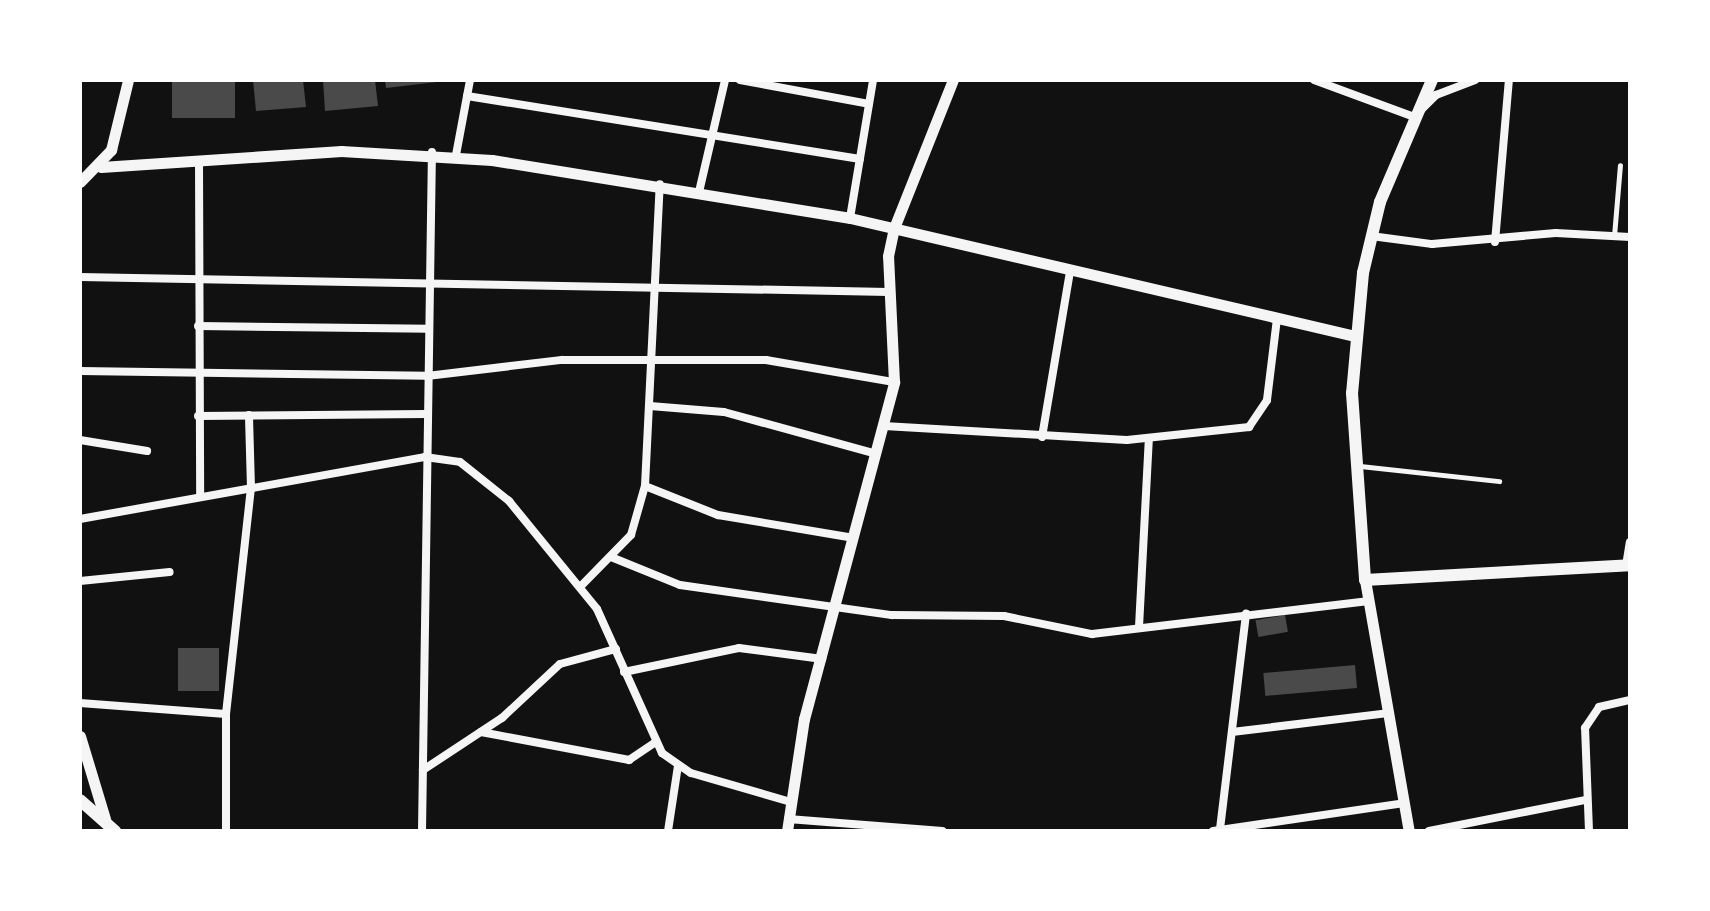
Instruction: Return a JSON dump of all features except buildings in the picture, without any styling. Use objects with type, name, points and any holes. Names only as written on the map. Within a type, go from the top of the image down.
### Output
[{"type":"main road","points":[[1432,80],[1414,117],[1371,236],[1355,336],[1355,465],[1365,580],[1628,566]]},
{"type":"main road","points":[[80,800],[115,831]]},
{"type":"street","points":[[101,167],[128,80]]},
{"type":"street","points":[[456,155],[470,80]]},
{"type":"street","points":[[699,192],[725,80]]},
{"type":"street","points":[[740,80],[869,104]]},
{"type":"street","points":[[850,218],[873,80]]},
{"type":"street","points":[[943,831],[788,825],[822,659],[894,382],[889,292],[894,228],[953,80]]},
{"type":"street","points":[[1314,80],[1414,117],[1436,95],[1475,80]]},
{"type":"street","points":[[1495,242],[1509,80]]},
{"type":"street","points":[[467,96],[860,159]]},
{"type":"street","points":[[80,182],[101,167],[432,152],[660,184],[850,218],[1070,272],[1355,336]]},
{"type":"street","points":[[422,831],[425,457],[432,152]]},
{"type":"street","points":[[199,161],[197,374],[200,497]]},
{"type":"street","points":[[580,587],[631,535],[645,486],[660,184]]},
{"type":"street","points":[[1371,236],[1495,242],[1556,233],[1630,237]]},
{"type":"street","points":[[1042,437],[1070,272]]},
{"type":"street","points":[[80,277],[199,283],[431,282],[889,292]]},
{"type":"street","points":[[884,426],[1042,437],[1149,438],[1257,421],[1267,400],[1277,318]]},
{"type":"street","points":[[198,326],[429,329]]},
{"type":"street","points":[[80,371],[427,376],[562,360],[652,359],[782,361],[894,382]]},
{"type":"street","points":[[650,406],[724,412],[876,454]]},
{"type":"street","points":[[198,416],[426,414]]},
{"type":"street","points":[[226,831],[226,714],[251,488],[249,415]]},
{"type":"street","points":[[1139,627],[1149,438]]},
{"type":"street","points":[[80,440],[147,451]]},
{"type":"street","points":[[80,519],[425,457],[460,462],[489,481],[580,587],[616,649],[654,743],[678,766],[791,802]]},
{"type":"street","points":[[645,486],[718,515],[854,538]]},
{"type":"street","points":[[1628,566],[1630,542]]},
{"type":"street","points":[[611,557],[680,585],[836,609],[1004,616],[1092,634],[1369,601]]},
{"type":"street","points":[[80,581],[170,572]]},
{"type":"street","points":[[1365,580],[1409,831]]},
{"type":"street","points":[[1246,614],[1217,830],[1404,803]]},
{"type":"street","points":[[624,672],[739,648],[822,659]]},
{"type":"street","points":[[423,770],[481,732],[560,664],[616,649]]},
{"type":"street","points":[[1589,831],[1586,800],[1590,713],[1630,700]]},
{"type":"street","points":[[80,703],[226,714]]},
{"type":"street","points":[[1232,732],[1388,713]]},
{"type":"street","points":[[481,732],[629,760],[654,743]]},
{"type":"street","points":[[80,736],[105,819]]},
{"type":"street","points":[[668,831],[678,766]]},
{"type":"street","points":[[1429,831],[1586,800]]},
{"type":"lane","points":[[1614,236],[1620,165]]},
{"type":"lane","points":[[1355,465],[1499,481]]}]
